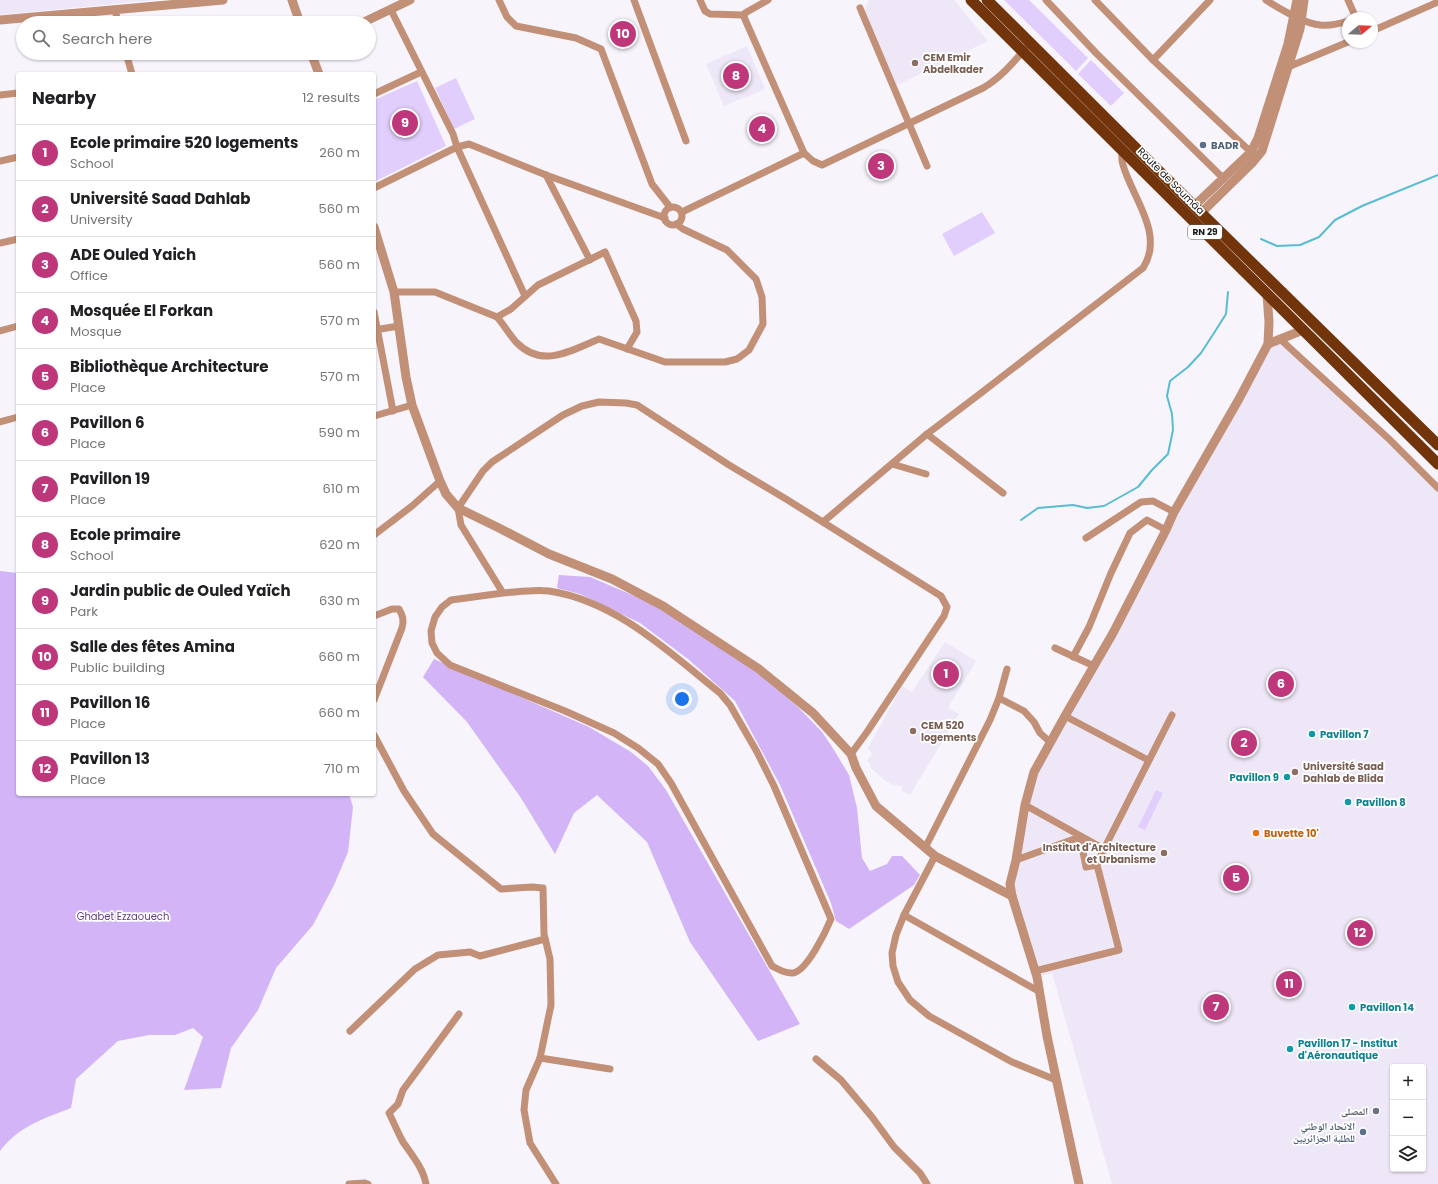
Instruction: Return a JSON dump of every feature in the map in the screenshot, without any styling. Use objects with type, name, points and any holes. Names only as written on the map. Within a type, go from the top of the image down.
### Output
[{"type":"highway","name":"Route de Soumâa","points":[[971,0],[1027,47],[1125,144],[1267,294],[1438,464]]},
{"type":"highway","name":"Route de Soumâa","points":[[987,0],[1027,47]]},
{"type":"highway","name":"Route de Soumâa","points":[[1125,144],[1197,210],[1438,445]]},
{"type":"street","points":[[41,16],[223,0]]},
{"type":"street","points":[[292,0],[298,16]]},
{"type":"street","points":[[499,0],[507,17],[516,26],[576,38],[600,49],[652,184],[670,207],[678,208],[682,212],[682,218],[676,224]]},
{"type":"street","points":[[634,0],[686,141]]},
{"type":"street","points":[[700,0],[705,11],[710,14],[743,15],[768,0]]},
{"type":"street","points":[[1046,0],[1096,53],[1224,179]]},
{"type":"street","points":[[1095,0],[1153,60],[1254,155]]},
{"type":"street","points":[[1153,60],[1210,0]]},
{"type":"street","points":[[1266,0],[1298,17],[1320,25],[1330,25],[1342,22]]},
{"type":"street","points":[[1197,210],[1224,179],[1262,150],[1288,68],[1298,17],[1297,0]]},
{"type":"street","points":[[1197,210],[1254,155],[1288,44],[1304,0]]},
{"type":"street","points":[[1348,0],[1353,12]]},
{"type":"street","points":[[376,16],[405,1]]},
{"type":"street","points":[[1378,28],[1438,2]]},
{"type":"street","points":[[860,8],[927,166]]},
{"type":"street","points":[[114,9],[116,16]]},
{"type":"street","points":[[390,10],[453,134],[525,296]]},
{"type":"street","points":[[743,15],[804,153],[813,161],[822,165],[993,82],[1003,74],[1027,47]]},
{"type":"street","points":[[0,20],[16,18]]},
{"type":"street","points":[[1288,68],[1342,45]]},
{"type":"street","points":[[128,60],[131,72]]},
{"type":"street","points":[[314,60],[318,72]]},
{"type":"street","points":[[376,93],[421,72]]},
{"type":"street","points":[[0,95],[16,93]]},
{"type":"street","points":[[376,187],[458,147],[469,144],[546,175],[665,218],[668,223],[676,224],[683,229],[727,250],[756,279],[762,297],[763,324],[749,350],[737,359],[725,362],[665,362],[599,339],[561,354],[543,357],[528,351],[516,342],[498,317],[435,292],[394,292]]},
{"type":"street","points":[[823,522],[927,434],[1143,268],[1150,251],[1150,234],[1143,211],[1129,183],[1122,164],[1125,144]]},
{"type":"street","points":[[682,212],[804,153]]},
{"type":"street","points":[[0,161],[16,157]]},
{"type":"street","points":[[546,175],[590,260]]},
{"type":"street","points":[[665,218],[665,213],[670,207]]},
{"type":"street","points":[[376,238],[394,292],[406,378],[412,405],[440,481],[446,494],[458,508],[549,554],[612,579],[663,606],[759,669],[813,713],[851,754],[856,768],[876,806],[935,856],[1012,896]]},
{"type":"street","points":[[0,243],[16,239]]},
{"type":"street","points":[[498,317],[511,309],[538,285],[605,252],[636,321],[637,332],[627,349]]},
{"type":"street","points":[[1079,1184],[1056,1080],[1040,992],[1012,896],[1010,884],[1016,860],[1025,805],[1034,772],[1113,633],[1174,512],[1239,399],[1268,344],[1269,322],[1267,294]]},
{"type":"street","points":[[393,412],[376,329],[399,326]]},
{"type":"street","points":[[0,331],[16,327]]},
{"type":"street","points":[[1268,344],[1303,330]]},
{"type":"street","points":[[1280,339],[1389,439],[1438,488]]},
{"type":"street","points":[[503,593],[461,525],[458,508],[482,471],[492,462],[563,415],[582,406],[599,402],[637,405],[729,466],[786,498],[942,596],[947,607],[944,616],[851,754]]},
{"type":"street","points":[[376,416],[393,412],[412,405]]},
{"type":"street","points":[[0,422],[16,418]]},
{"type":"street","points":[[927,434],[1003,493]]},
{"type":"street","points":[[892,464],[926,474]]},
{"type":"street","points":[[376,533],[412,506],[440,481]]},
{"type":"street","points":[[1086,538],[1141,502],[1152,502],[1174,512]]},
{"type":"street","points":[[1073,657],[1089,627],[1111,573],[1130,533],[1147,520],[1166,530]]},
{"type":"street","points":[[547,590],[580,598],[613,614],[646,634],[720,693],[730,705],[757,752],[774,786],[831,919],[807,962],[800,969],[794,973],[784,972],[772,966],[671,783],[658,764],[638,748],[614,733],[565,711],[450,665],[437,653],[432,643],[431,631],[435,617],[442,607],[451,600],[503,593],[547,590]]},
{"type":"street","points":[[376,615],[392,609],[399,610],[403,615],[404,621],[376,695]]},
{"type":"street","points":[[1054,648],[1094,666]]},
{"type":"street","points":[[925,848],[990,720],[999,698],[1007,669]]},
{"type":"street","points":[[999,698],[1024,711],[1034,722],[1040,733],[1050,742]]},
{"type":"street","points":[[1035,971],[1119,950],[1097,865],[1148,760],[1172,715]]},
{"type":"street","points":[[1065,716],[1148,760]]},
{"type":"street","points":[[376,739],[404,792],[434,834],[501,889],[532,887],[543,888],[545,939],[550,959],[551,1005],[540,1058],[526,1090],[524,1110],[530,1143],[556,1184]]},
{"type":"street","points":[[1025,805],[1104,849]]},
{"type":"street","points":[[1016,860],[1080,837]]},
{"type":"street","points":[[1080,837],[1086,867],[1097,865]]},
{"type":"street","points":[[935,856],[904,915],[896,935],[892,953],[893,966],[898,982],[910,1000],[929,1016],[1012,1062],[1056,1080]]},
{"type":"street","points":[[904,915],[1040,992]]},
{"type":"street","points":[[350,1031],[415,969],[438,955],[470,952],[480,956],[545,939]]},
{"type":"street","points":[[426,1184],[415,1157],[403,1142],[389,1113],[398,1104],[403,1090],[459,1014]]},
{"type":"street","points":[[540,1058],[610,1069]]},
{"type":"street","points":[[816,1059],[842,1080],[894,1147],[920,1173],[927,1184]]},
{"type":"street","points":[[349,1184],[368,1184]]},
{"type":"shaded area","points":[[0,0],[155,0],[0,15]]},
{"type":"shaded area","name":"CEM Emir Abdelkader","points":[[869,0],[954,0],[988,41],[897,85],[864,12]]},
{"type":"shaded area","points":[[1004,0],[1029,0],[1088,58],[1076,71]]},
{"type":"shaded area","points":[[747,46],[765,89],[724,106],[706,64]]},
{"type":"shaded area","points":[[1091,60],[1124,93],[1111,106],[1078,74]]},
{"type":"shaded area","points":[[456,78],[475,119],[454,129],[435,88]]},
{"type":"shaded area","points":[[417,81],[446,146],[376,181],[376,99]]},
{"type":"shaded area","points":[[982,212],[995,233],[954,256],[942,234]]},
{"type":"shaded area","name":"Université Saad Dahlab de Blida","points":[[1280,339],[1438,488],[1438,1184],[1112,1184],[1052,973],[1037,977],[1012,896],[1016,856],[1034,772],[1268,344]]},
{"type":"shaded area","name":"CEM 520 logements","points":[[945,642],[976,661],[948,708],[959,714],[910,795],[902,791],[902,787],[891,784],[882,778],[869,766],[871,765],[867,761],[872,754],[868,748],[902,686],[912,692]]},
{"type":"shaded area","points":[[1156,790],[1163,793],[1145,830],[1138,827]]},
{"type":"green space","name":"Ghabet Ezzaouech","points":[[0,571],[16,573],[16,796],[350,796],[353,807],[348,852],[334,885],[313,925],[276,968],[258,1010],[231,1048],[221,1088],[184,1090],[203,1037],[193,1028],[175,1035],[149,1035],[118,1041],[76,1079],[71,1108],[23,1129],[7,1142],[0,1151]]},
{"type":"green space","points":[[559,575],[590,577],[637,597],[680,619],[767,680],[799,708],[822,732],[849,775],[857,808],[862,858],[870,871],[887,864],[892,856],[902,856],[920,875],[914,885],[849,929],[836,921],[831,903],[780,785],[735,701],[688,659],[640,623],[580,594],[557,588]]},
{"type":"green space","points":[[434,659],[589,727],[631,752],[648,766],[666,790],[800,1024],[758,1041],[690,942],[647,842],[597,795],[574,813],[555,854],[521,798],[467,722],[423,677]]},
{"type":"waterway","points":[[1261,239],[1277,246],[1300,245],[1319,237],[1335,220],[1362,206],[1438,175]]},
{"type":"waterway","points":[[1021,520],[1038,508],[1073,505],[1087,508],[1104,506],[1138,487],[1168,454],[1173,430],[1172,414],[1167,396],[1170,381],[1188,367],[1201,353],[1226,314],[1228,292]]},
{"type":"place","name":"Salle des fêtes Amina","points":[[623,34]]},
{"type":"place","name":"CEM Emir Abdelkader","points":[[915,63]]},
{"type":"place","name":"Ecole primaire","points":[[736,76]]},
{"type":"place","name":"Jardin public de Ouled Yaïch","points":[[405,123]]},
{"type":"place","name":"Mosquée El Forkan","points":[[762,129]]},
{"type":"place","name":"BADR","points":[[1203,145]]},
{"type":"place","name":"ADE Ouled Yaich","points":[[881,166]]},
{"type":"place","name":"Ecole primaire 520 logements","points":[[946,674]]},
{"type":"place","name":"Pavillon 6","points":[[1281,684]]},
{"type":"place","name":"CEM 520 logements","points":[[913,731]]},
{"type":"place","name":"Pavillon 7","points":[[1312,734]]},
{"type":"place","name":"Université Saad Dahlab","points":[[1244,743]]},
{"type":"place","name":"Université Saad Dahlab de Blida","points":[[1295,772]]},
{"type":"place","name":"Pavillon 9","points":[[1287,777]]},
{"type":"place","name":"Pavillon 8","points":[[1348,802]]},
{"type":"place","name":"Buvette 10'","points":[[1256,833]]},
{"type":"place","name":"Institut d'Architecture et Urbanisme","points":[[1164,853]]},
{"type":"place","name":"Bibliothèque Architecture","points":[[1236,878]]},
{"type":"place","name":"Pavillon 13","points":[[1360,933]]},
{"type":"place","name":"Pavillon 16","points":[[1289,984]]},
{"type":"place","name":"Pavillon 19","points":[[1216,1007]]},
{"type":"place","name":"Pavillon 14","points":[[1352,1007]]},
{"type":"place","name":"Pavillon 17 - Institut d'Aéronautique","points":[[1290,1049]]},
{"type":"place","name":"المصلى","points":[[1376,1111]]},
{"type":"place","name":"الاتحاد الوطني للطلبة الجزائريين","points":[[1363,1132]]}]
